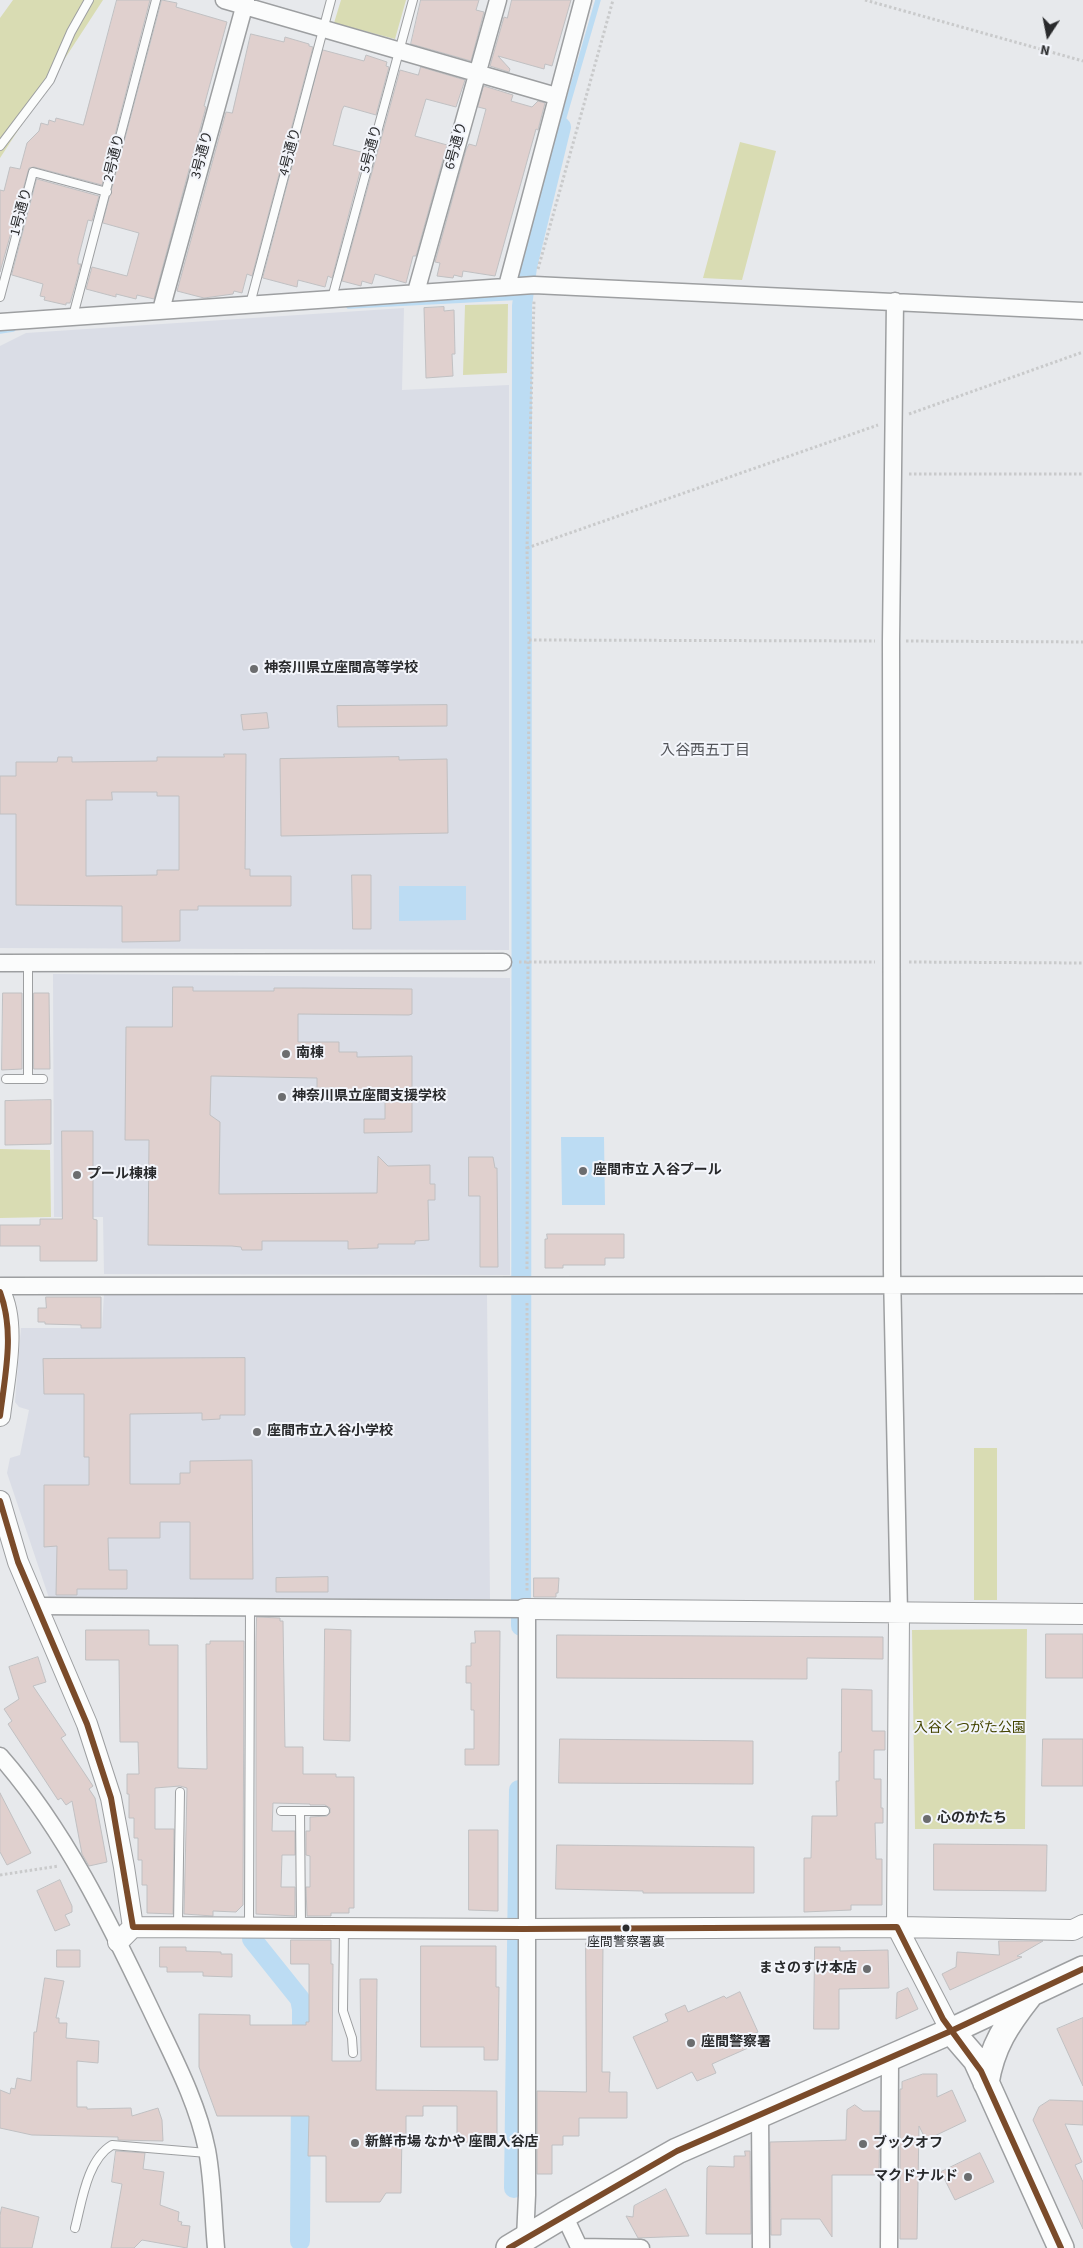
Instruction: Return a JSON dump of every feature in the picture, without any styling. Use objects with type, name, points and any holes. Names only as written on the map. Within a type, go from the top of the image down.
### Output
[{"type":"main road","points":[[513,2246],[677,2151],[951,2032],[1083,1969]]},
{"type":"main road","points":[[986,2083],[988,2069],[1001,2034],[1032,1992]]},
{"type":"main road","points":[[951,2032],[976,2060],[1061,2248]]},
{"type":"street","points":[[224,0],[245,3],[324,29],[556,96]]},
{"type":"street","name":"6号通り","points":[[416,292],[498,0]]},
{"type":"street","points":[[509,286],[556,96],[583,0]]},
{"type":"street","name":"3号通り","points":[[161,310],[245,3]]},
{"type":"street","points":[[0,322],[532,285],[1083,311]]},
{"type":"street","points":[[894,301],[891,641],[893,962],[892,1285],[898,1614],[897,1928],[951,2032]]},
{"type":"street","points":[[0,963],[504,962]]},
{"type":"street","points":[[0,1286],[1083,1285]]},
{"type":"street","points":[[0,1292],[7,1314],[8,1331],[0,1416]]},
{"type":"street","points":[[0,1501],[6,1549],[36,1606],[87,1724],[111,1798],[133,1927]]},
{"type":"street","points":[[36,1606],[1083,1614]]},
{"type":"street","points":[[513,2246],[527,2194],[525,1929],[519,1609]]},
{"type":"street","points":[[0,1756],[58,1834],[118,1942],[179,2069],[197,2115],[207,2153],[216,2248]]},
{"type":"street","points":[[118,1942],[133,1927],[1073,1930],[1083,1925]]},
{"type":"street","points":[[889,2248],[890,2057]]},
{"type":"street","points":[[760,2114],[760,2248]]},
{"type":"street","points":[[564,2215],[579,2247],[641,2248]]},
{"type":"lane","points":[[0,146],[50,80],[71,32],[89,0]]},
{"type":"lane","name":"2号通り","points":[[72,316],[107,192],[156,0]]},
{"type":"lane","name":"4号通り","points":[[250,304],[331,0]]},
{"type":"lane","name":"5号通り","points":[[332,298],[413,0]]},
{"type":"lane","name":"1号通り","points":[[0,296],[33,172],[107,192]]},
{"type":"lane","points":[[28,962],[28,1079]]},
{"type":"lane","points":[[6,1079],[43,1080]]},
{"type":"lane","points":[[249,1928],[250,1607]]},
{"type":"lane","points":[[178,1928],[180,1792]]},
{"type":"lane","points":[[281,1811],[324,1811]]},
{"type":"lane","points":[[300,1811],[301,1928]]},
{"type":"lane","points":[[344,1928],[343,2011],[352,2038],[353,2053]]},
{"type":"lane","points":[[75,2228],[86,2188],[102,2150],[112,2145],[207,2153]]},
{"type":"path","points":[[538,268],[613,0]]},
{"type":"path","points":[[865,0],[1083,61]]},
{"type":"path","points":[[519,1609],[525,1285],[527,548],[532,285]]},
{"type":"path","points":[[527,548],[1083,352]]},
{"type":"path","points":[[893,474],[1083,474]]},
{"type":"path","points":[[528,640],[1083,642]]},
{"type":"path","points":[[527,962],[1083,963]]},
{"type":"path","points":[[0,1875],[75,1864]]},
{"type":"shaded area","name":"神奈川県立座間高等学校","points":[[404,308],[402,390],[509,385],[509,950],[0,948],[0,346],[26,333]]},
{"type":"shaded area","name":"神奈川県立座間支援学校","points":[[53,974],[510,978],[510,1275],[104,1274],[103,1217],[54,1217]]},
{"type":"shaded area","name":"座間市立入谷小学校","points":[[104,1294],[487,1295],[490,1599],[49,1598],[7,1473],[10,1458],[20,1455],[29,1410],[19,1407],[15,1402],[21,1328],[102,1328]]},
{"type":"green space","points":[[13,0],[103,0],[0,158],[0,18]]},
{"type":"green space","points":[[341,0],[406,0],[395,39],[334,23]]},
{"type":"green space","points":[[740,142],[776,151],[742,280],[703,278]]},
{"type":"green space","points":[[508,304],[507,373],[463,375],[465,305]]},
{"type":"green space","points":[[0,1149],[50,1150],[51,1217],[0,1218]]},
{"type":"green space","points":[[974,1448],[997,1448],[997,1600],[974,1600]]},
{"type":"green space","name":"入谷くつがた公園","points":[[1027,1629],[1025,1829],[915,1829],[912,1630]]},
{"type":"water","points":[[399,886],[466,886],[466,920],[399,921]]},
{"type":"water","name":"座間市立 入谷プール","points":[[561,1137],[604,1137],[605,1205],[562,1205]]},
{"type":"building","points":[[117,0],[150,0],[102,185],[34,167],[29,168],[0,272],[0,190],[4,191],[10,167],[20,169],[27,143],[39,131],[41,123],[48,125],[49,120],[55,122],[56,118],[83,125]]},
{"type":"building","points":[[162,0],[177,3],[176,7],[227,22],[154,299],[137,295],[136,299],[116,294],[116,297],[86,289],[92,267],[127,276],[139,233],[103,223]]},
{"type":"building","points":[[421,0],[479,0],[476,10],[484,12],[471,61],[411,44]]},
{"type":"building","points":[[512,0],[571,0],[552,66],[545,64],[544,69],[498,56],[510,69],[509,72],[490,66],[504,17],[507,18]]},
{"type":"building","points":[[251,34],[284,42],[285,37],[313,47],[252,276],[247,274],[242,293],[234,291],[233,294],[204,298],[177,291],[226,112],[232,113]]},
{"type":"building","points":[[323,50],[364,61],[366,55],[387,62],[386,66],[389,67],[376,115],[344,106],[342,110],[333,145],[365,153],[332,278],[328,276],[325,287],[298,280],[297,287],[263,278]]},
{"type":"building","points":[[421,67],[465,80],[456,107],[426,99],[415,136],[447,145],[416,256],[413,256],[406,283],[375,274],[372,284],[362,281],[361,286],[342,281],[400,70],[418,75]]},
{"type":"building","points":[[484,86],[513,95],[511,101],[532,107],[538,101],[545,103],[495,276],[463,271],[462,277],[454,275],[453,278],[437,276],[440,263],[435,262],[466,150],[469,144],[476,146],[486,109],[478,107]]},
{"type":"building","points":[[37,179],[99,196],[92,221],[88,220],[78,259],[78,264],[81,264],[70,303],[66,303],[66,305],[44,300],[45,297],[40,296],[43,284],[12,275]]},
{"type":"building","points":[[444,307],[444,311],[454,310],[455,354],[452,354],[453,376],[426,378],[424,308]]},
{"type":"building","points":[[447,705],[447,726],[338,727],[337,706]]},
{"type":"building","points":[[267,713],[269,728],[243,730],[241,715]]},
{"type":"building","points":[[224,754],[246,754],[245,869],[250,869],[250,876],[291,876],[291,906],[198,906],[198,910],[180,910],[180,941],[122,942],[122,906],[16,905],[16,814],[0,814],[0,776],[16,776],[16,762],[57,762],[58,757],[72,757],[72,762],[157,761],[157,757],[224,757]],"holes":[[[112,792],[157,792],[157,796],[179,796],[179,870],[157,870],[157,875],[86,876],[86,800],[112,800]]]},
{"type":"building","points":[[399,757],[399,760],[447,759],[448,833],[281,836],[280,759]]},
{"type":"building","points":[[352,875],[371,875],[371,929],[353,929]]},
{"type":"building","points":[[173,987],[193,987],[193,991],[274,991],[274,988],[412,989],[412,1014],[409,1015],[298,1014],[298,1042],[339,1042],[339,1052],[357,1052],[357,1057],[412,1056],[412,1132],[364,1133],[364,1119],[385,1119],[385,1091],[328,1090],[328,1088],[317,1088],[317,1078],[211,1076],[210,1115],[220,1122],[219,1194],[377,1193],[378,1156],[388,1166],[430,1165],[430,1184],[435,1184],[435,1200],[428,1200],[429,1240],[415,1241],[415,1244],[378,1244],[378,1248],[348,1249],[348,1241],[262,1241],[262,1250],[242,1250],[241,1247],[232,1246],[148,1245],[149,1140],[125,1140],[126,1027],[172,1027]]},
{"type":"building","points":[[3,993],[22,993],[22,1069],[2,1070]]},
{"type":"building","points":[[34,993],[49,993],[50,1069],[34,1069]]},
{"type":"building","points":[[51,1100],[51,1144],[5,1145],[5,1101]]},
{"type":"building","points":[[62,1131],[93,1131],[93,1219],[97,1220],[97,1261],[40,1261],[40,1246],[0,1246],[0,1225],[40,1225],[40,1219],[62,1219]]},
{"type":"building","points":[[469,1157],[493,1157],[495,1168],[497,1168],[498,1267],[480,1267],[480,1196],[469,1196]]},
{"type":"building","points":[[547,1234],[624,1234],[624,1258],[605,1258],[605,1265],[563,1265],[563,1268],[545,1268],[545,1239],[547,1239]]},
{"type":"building","points":[[46,1297],[101,1297],[101,1328],[81,1328],[81,1325],[45,1324],[45,1322],[38,1322],[38,1308],[46,1308]]},
{"type":"building","points":[[245,1358],[245,1415],[220,1415],[220,1419],[202,1420],[202,1413],[130,1414],[130,1484],[180,1484],[180,1473],[190,1473],[190,1461],[252,1460],[253,1579],[190,1579],[190,1522],[160,1522],[160,1538],[108,1538],[109,1570],[127,1570],[127,1589],[77,1589],[77,1595],[56,1595],[57,1546],[44,1547],[44,1485],[89,1485],[89,1457],[84,1457],[84,1394],[44,1394],[43,1359]]},
{"type":"building","points":[[328,1577],[328,1592],[276,1592],[276,1578]]},
{"type":"building","points":[[534,1578],[559,1578],[556,1597],[534,1597]]},
{"type":"building","points":[[257,1617],[280,1618],[280,1621],[283,1621],[285,1747],[303,1747],[303,1774],[336,1774],[336,1777],[354,1777],[354,1908],[349,1908],[349,1913],[331,1913],[331,1916],[307,1916],[306,1887],[310,1887],[310,1856],[306,1855],[306,1831],[310,1831],[310,1817],[327,1816],[330,1813],[330,1808],[325,1805],[273,1803],[272,1831],[295,1831],[295,1855],[282,1855],[281,1887],[295,1887],[295,1916],[256,1914]]},
{"type":"building","points":[[325,1629],[351,1630],[350,1741],[324,1740]]},
{"type":"building","points":[[86,1630],[149,1630],[149,1645],[178,1645],[178,1768],[207,1769],[206,1644],[210,1644],[210,1641],[244,1641],[243,1905],[236,1912],[213,1911],[213,1916],[184,1914],[187,1788],[180,1786],[155,1788],[155,1829],[174,1829],[173,1914],[147,1913],[147,1885],[142,1885],[142,1860],[138,1860],[138,1838],[134,1838],[134,1818],[129,1818],[129,1794],[127,1794],[127,1774],[139,1774],[138,1742],[120,1742],[119,1660],[86,1660]]},
{"type":"building","points":[[475,1631],[500,1631],[499,1765],[465,1765],[465,1749],[474,1749],[474,1710],[471,1710],[471,1683],[466,1683],[466,1666],[471,1666],[471,1643],[475,1643]]},
{"type":"building","points":[[1046,1634],[1083,1634],[1083,1678],[1046,1678]]},
{"type":"building","points":[[557,1635],[883,1637],[883,1659],[807,1658],[807,1679],[557,1678]]},
{"type":"building","points":[[38,1657],[46,1682],[33,1686],[66,1735],[61,1738],[93,1786],[89,1789],[95,1798],[107,1862],[89,1866],[82,1854],[72,1801],[66,1805],[61,1798],[58,1800],[8,1724],[12,1721],[4,1709],[19,1699],[9,1667]]},
{"type":"building","points":[[842,1689],[872,1690],[872,1731],[885,1731],[885,1750],[874,1750],[874,1779],[881,1779],[881,1808],[883,1808],[883,1823],[875,1823],[876,1859],[882,1859],[882,1905],[851,1905],[851,1910],[804,1912],[804,1858],[811,1858],[812,1816],[837,1816],[836,1781],[839,1781],[839,1752],[841,1752]]},
{"type":"building","points":[[560,1739],[753,1741],[753,1784],[559,1783]]},
{"type":"building","points":[[1043,1739],[1083,1739],[1083,1786],[1042,1786]]},
{"type":"building","points":[[0,1793],[31,1853],[7,1865],[0,1852]]},
{"type":"building","points":[[469,1830],[498,1830],[498,1911],[469,1910]]},
{"type":"building","points":[[934,1844],[1047,1845],[1046,1891],[934,1890]]},
{"type":"building","points":[[557,1845],[754,1847],[754,1893],[643,1893],[643,1891],[556,1889]]},
{"type":"building","points":[[60,1880],[72,1906],[72,1912],[65,1915],[70,1925],[55,1931],[37,1891]]},
{"type":"building","points":[[291,1940],[331,1940],[331,1964],[333,1964],[332,2061],[361,2061],[360,1979],[377,1979],[376,2090],[497,2091],[497,2142],[457,2142],[457,2106],[423,2106],[423,2116],[406,2116],[406,2134],[402,2134],[401,2193],[386,2193],[380,2202],[326,2202],[326,2156],[308,2156],[309,2116],[217,2116],[199,2067],[199,2014],[250,2015],[250,2025],[306,2025],[306,2022],[309,2022],[309,1964],[291,1964]]},
{"type":"building","points":[[999,1941],[1043,1941],[1017,1956],[1022,1957],[950,1990],[942,1974],[956,1967],[957,1952],[999,1955]]},
{"type":"building","points":[[586,1943],[603,1943],[602,2072],[610,2072],[609,2092],[627,2092],[627,2118],[579,2118],[579,2136],[563,2136],[563,2145],[552,2145],[552,2174],[537,2174],[537,2091],[586,2092]]},
{"type":"building","points":[[421,1946],[496,1946],[496,1987],[499,1987],[498,2060],[484,2060],[484,2047],[421,2047]]},
{"type":"building","points":[[160,1947],[186,1947],[186,1951],[232,1954],[232,1977],[203,1976],[203,1972],[167,1972],[167,1967],[160,1967]]},
{"type":"building","points":[[815,1947],[840,1947],[840,1951],[888,1950],[889,1988],[839,1989],[839,2029],[814,2029]]},
{"type":"building","points":[[57,1950],[80,1950],[80,1967],[57,1967]]},
{"type":"building","points":[[45,1978],[64,1981],[56,2018],[59,2018],[59,2023],[67,2023],[66,2038],[99,2041],[98,2063],[77,2061],[77,2107],[87,2107],[87,2109],[131,2108],[132,2116],[158,2108],[162,2120],[163,2141],[118,2140],[118,2137],[32,2135],[0,2128],[0,2090],[10,2094],[11,2088],[15,2089],[17,2078],[31,2081],[34,2032],[36,2032]]},
{"type":"building","points":[[908,1988],[918,2009],[896,2019],[897,1993]]},
{"type":"building","name":"座間警察署","points":[[740,1992],[758,2032],[744,2038],[748,2048],[712,2064],[716,2073],[697,2081],[692,2072],[657,2089],[633,2037],[668,2021],[665,2014],[685,2005],[688,2012],[724,1996],[726,1998]]},
{"type":"building","points":[[1083,2018],[1083,2086],[1057,2029]]},
{"type":"building","points":[[923,2074],[937,2074],[937,2097],[952,2090],[966,2121],[926,2140],[919,2126],[917,2239],[900,2239],[900,2089],[902,2089],[902,2082]]},
{"type":"building","points":[[1050,2100],[1083,2101],[1083,2125],[1065,2124],[1082,2162],[1075,2165],[1083,2182],[1083,2229],[1033,2120],[1039,2107]]},
{"type":"building","points":[[855,2105],[863,2111],[880,2111],[879,2175],[832,2175],[832,2237],[820,2219],[781,2219],[781,2235],[771,2235],[770,2142],[846,2140],[847,2110]]},
{"type":"building","points":[[116,2151],[145,2153],[143,2169],[164,2172],[160,2205],[179,2212],[178,2221],[182,2222],[181,2225],[190,2226],[187,2248],[142,2240],[134,2248],[111,2248],[122,2184],[112,2182]]},
{"type":"building","points":[[745,2151],[750,2151],[751,2234],[706,2234],[707,2168],[709,2166],[734,2167],[734,2156],[745,2156]]},
{"type":"building","name":"マクドナルド","points":[[980,2153],[994,2182],[955,2200],[941,2172]]},
{"type":"building","points":[[666,2189],[689,2236],[638,2238],[626,2216],[633,2217],[634,2206]]},
{"type":"building","points":[[2,2207],[39,2217],[32,2248],[0,2248],[0,2216]]},
{"type":"waterway","points":[[561,127],[598,0]]},
{"type":"waterway","points":[[521,1626],[522,306],[527,267],[561,127]]},
{"type":"waterway","points":[[349,306],[523,297]]},
{"type":"waterway","points":[[0,331],[13,329]]},
{"type":"waterway","points":[[514,2188],[519,1790]]},
{"type":"waterway","points":[[252,1939],[300,1999],[302,2009],[302,2052]]},
{"type":"waterway","points":[[300,2241],[301,2088]]},
{"type":"transit line","points":[[0,1292],[5,1307],[8,1338],[8,1354],[0,1416]]},
{"type":"transit line","points":[[0,1501],[18,1562],[87,1724],[111,1798],[133,1927],[523,1929],[897,1927],[943,2019],[981,2071],[1061,2248]]},
{"type":"transit line","points":[[509,2248],[677,2151],[951,2031],[1083,1969]]},
{"type":"place","name":"神奈川県立座間高等学校","points":[[254,669]]},
{"type":"place","name":"南棟","points":[[286,1054]]},
{"type":"place","name":"神奈川県立座間支援学校","points":[[282,1097]]},
{"type":"place","name":"座間市立 入谷プール","points":[[583,1171]]},
{"type":"place","name":"プール棟棟","points":[[77,1175]]},
{"type":"place","name":"座間市立入谷小学校","points":[[257,1432]]},
{"type":"place","name":"心のかたち","points":[[927,1819]]},
{"type":"place","name":"座間警察署裏","points":[[626,1928]]},
{"type":"place","name":"まさのすけ本店","points":[[867,1969]]},
{"type":"place","name":"座間警察署","points":[[691,2043]]},
{"type":"place","name":"新鮮市場 なかや 座間入谷店","points":[[355,2143]]},
{"type":"place","name":"ブックオフ","points":[[863,2144]]},
{"type":"place","name":"マクドナルド","points":[[968,2177]]},
{"type":"district","name":"入谷西五丁目","points":[[705,752]]}]
